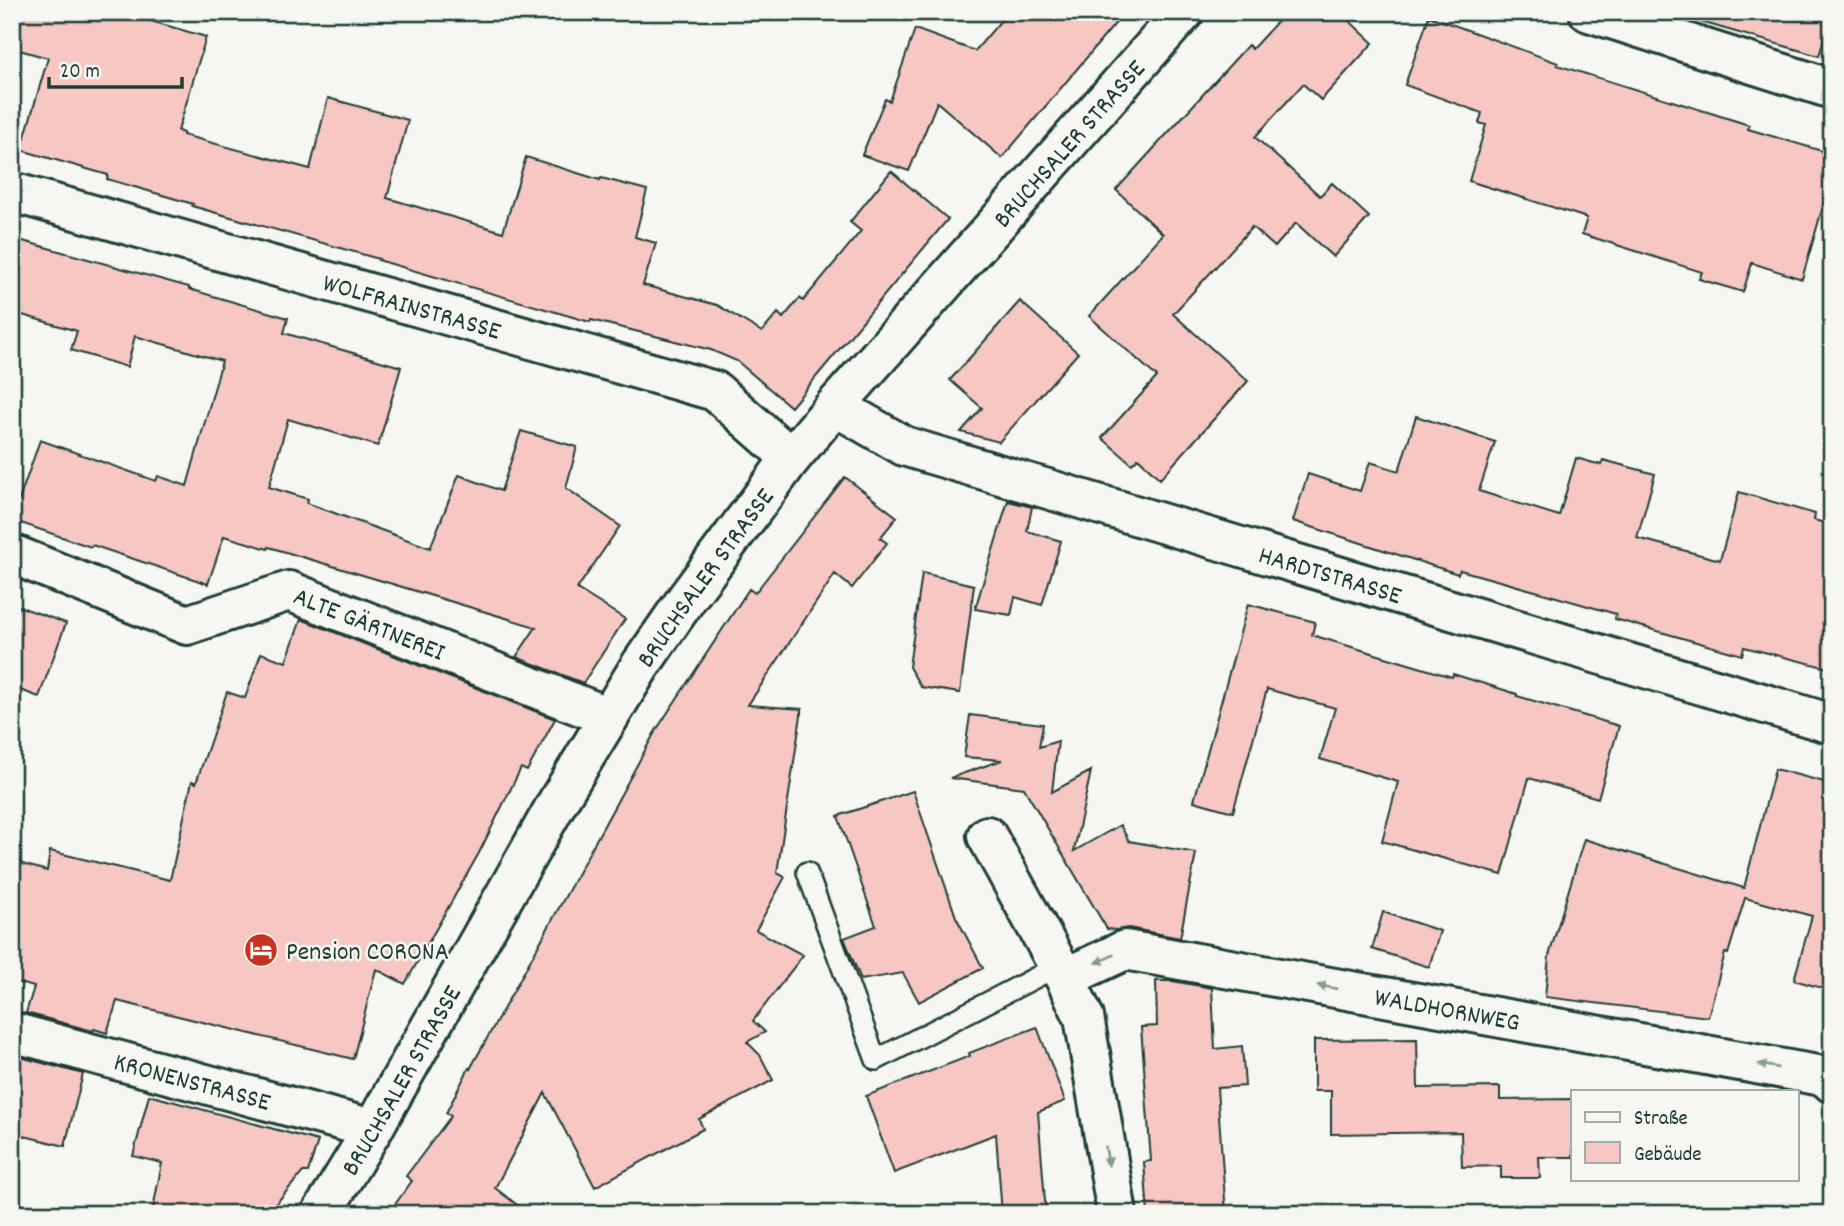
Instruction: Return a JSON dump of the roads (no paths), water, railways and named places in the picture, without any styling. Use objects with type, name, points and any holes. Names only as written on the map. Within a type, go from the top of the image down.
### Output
[{"type":"street","name":"BRUCHSALER STRASSE","points":[[321,1214],[373,1129],[558,801],[639,666],[687,598],[792,457],[835,406],[1184,12]]},
{"type":"street","points":[[1589,12],[1832,89]]},
{"type":"street","name":"WOLFRAINSTRASSE","points":[[12,192],[715,391],[792,457]]},
{"type":"street","name":"HARDTSTRASSE","points":[[835,406],[904,446],[1832,724]]},
{"type":"street","name":"ALTE GÄRTNEREI","points":[[12,554],[187,625],[289,591],[609,717]]},
{"type":"street","points":[[987,836],[1084,1017],[1117,1214]]},
{"type":"street","name":"WALDHORNWEG","points":[[1061,972],[1125,950],[1828,1077],[1832,1083]]},
{"type":"street","name":"KRONENSTRASSE","points":[[12,1032],[373,1129]]},
{"type":"lane","points":[[807,872],[876,1060],[1061,972]]},
{"type":"place","name":"Pension CORONA","points":[[261,950]]}]
